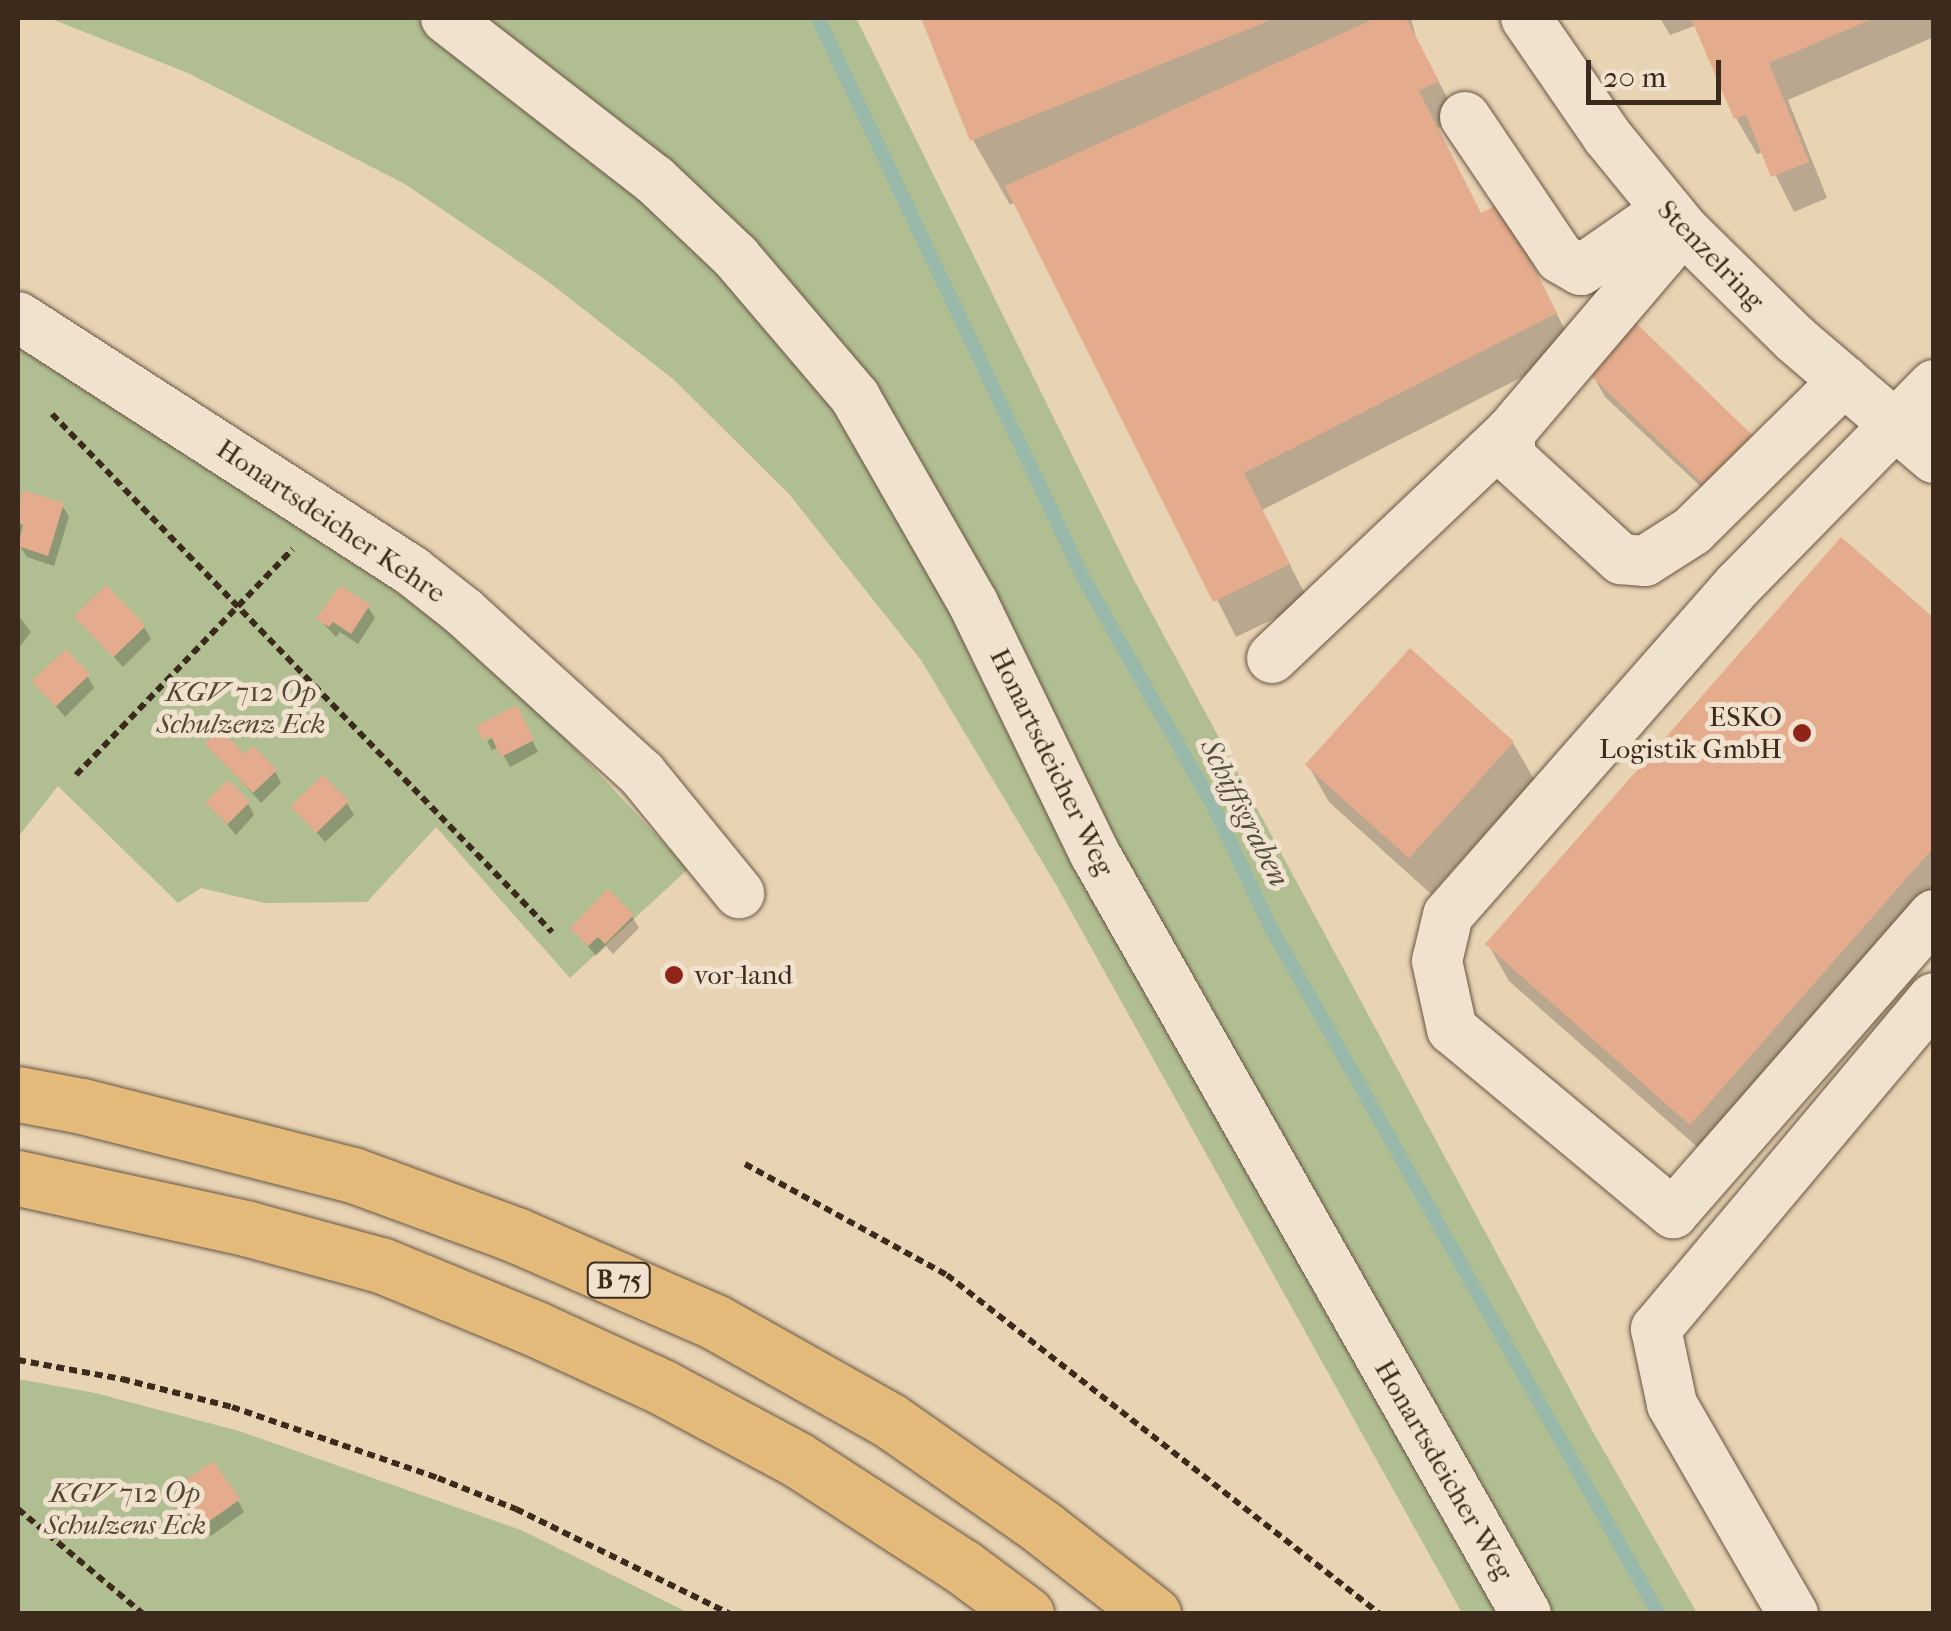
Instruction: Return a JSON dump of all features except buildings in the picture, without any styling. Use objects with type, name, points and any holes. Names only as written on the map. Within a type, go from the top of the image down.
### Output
[{"type":"highway","name":"B 75","points":[[18,1094],[82,1106],[353,1175],[516,1235],[715,1322],[889,1420],[1153,1614]]},
{"type":"highway","points":[[18,1178],[249,1228],[381,1265],[536,1329],[662,1387],[798,1460],[963,1566],[1026,1614]]},
{"type":"street","name":"Honartsdeicher Weg","points":[[446,18],[655,180],[736,257],[855,397],[973,603],[1095,854],[1272,1173],[1526,1614]]},
{"type":"street","name":"Stenzelring","points":[[1526,18],[1562,75],[1675,219],[1752,299],[1934,458]]},
{"type":"street","points":[[1465,117],[1560,258],[1581,270],[1675,219]]},
{"type":"street","points":[[1272,658],[1510,432],[1675,219]]},
{"type":"street","name":"Honartsdeicher Kehre","points":[[18,316],[412,571],[642,774],[739,893]]},
{"type":"street","points":[[1510,432],[1510,457],[1621,559],[1645,561],[1692,530],[1844,381]]},
{"type":"street","points":[[1934,385],[1738,584],[1448,915],[1437,961],[1452,1029],[1673,1213],[1934,915]]},
{"type":"street","points":[[1794,1614],[1672,1404],[1656,1329],[1934,998]]},
{"type":"path","points":[[52,414],[552,932]]},
{"type":"path","points":[[76,776],[326,516]]},
{"type":"path","points":[[744,1164],[947,1276],[1380,1614]]},
{"type":"path","points":[[18,1360],[122,1379],[232,1407],[420,1471],[516,1509],[730,1614]]},
{"type":"path","points":[[18,1508],[143,1614]]},
{"type":"green space","points":[[49,18],[856,18],[1134,580],[1593,1432],[1697,1613],[1462,1613],[1058,888],[921,660],[789,494],[673,379],[546,280],[405,184],[188,73]]},
{"type":"green space","name":"KGV 712 Op Schulzenz Eck","points":[[18,341],[390,587],[496,664],[688,869],[570,978],[436,827],[367,902],[265,903],[201,888],[178,903],[58,786],[18,837]]},
{"type":"green space","name":"KGV 712 Op Schulzens Eck","points":[[18,1379],[95,1393],[239,1431],[521,1530],[689,1613],[18,1613]]},
{"type":"waterway","name":"Schiffsgraben","points":[[818,18],[1083,577],[1211,802],[1271,928],[1659,1614]]},
{"type":"place","name":"ESKO Logistik GmbH","points":[[1802,733]]},
{"type":"place","name":"vor-land","points":[[674,975]]}]
